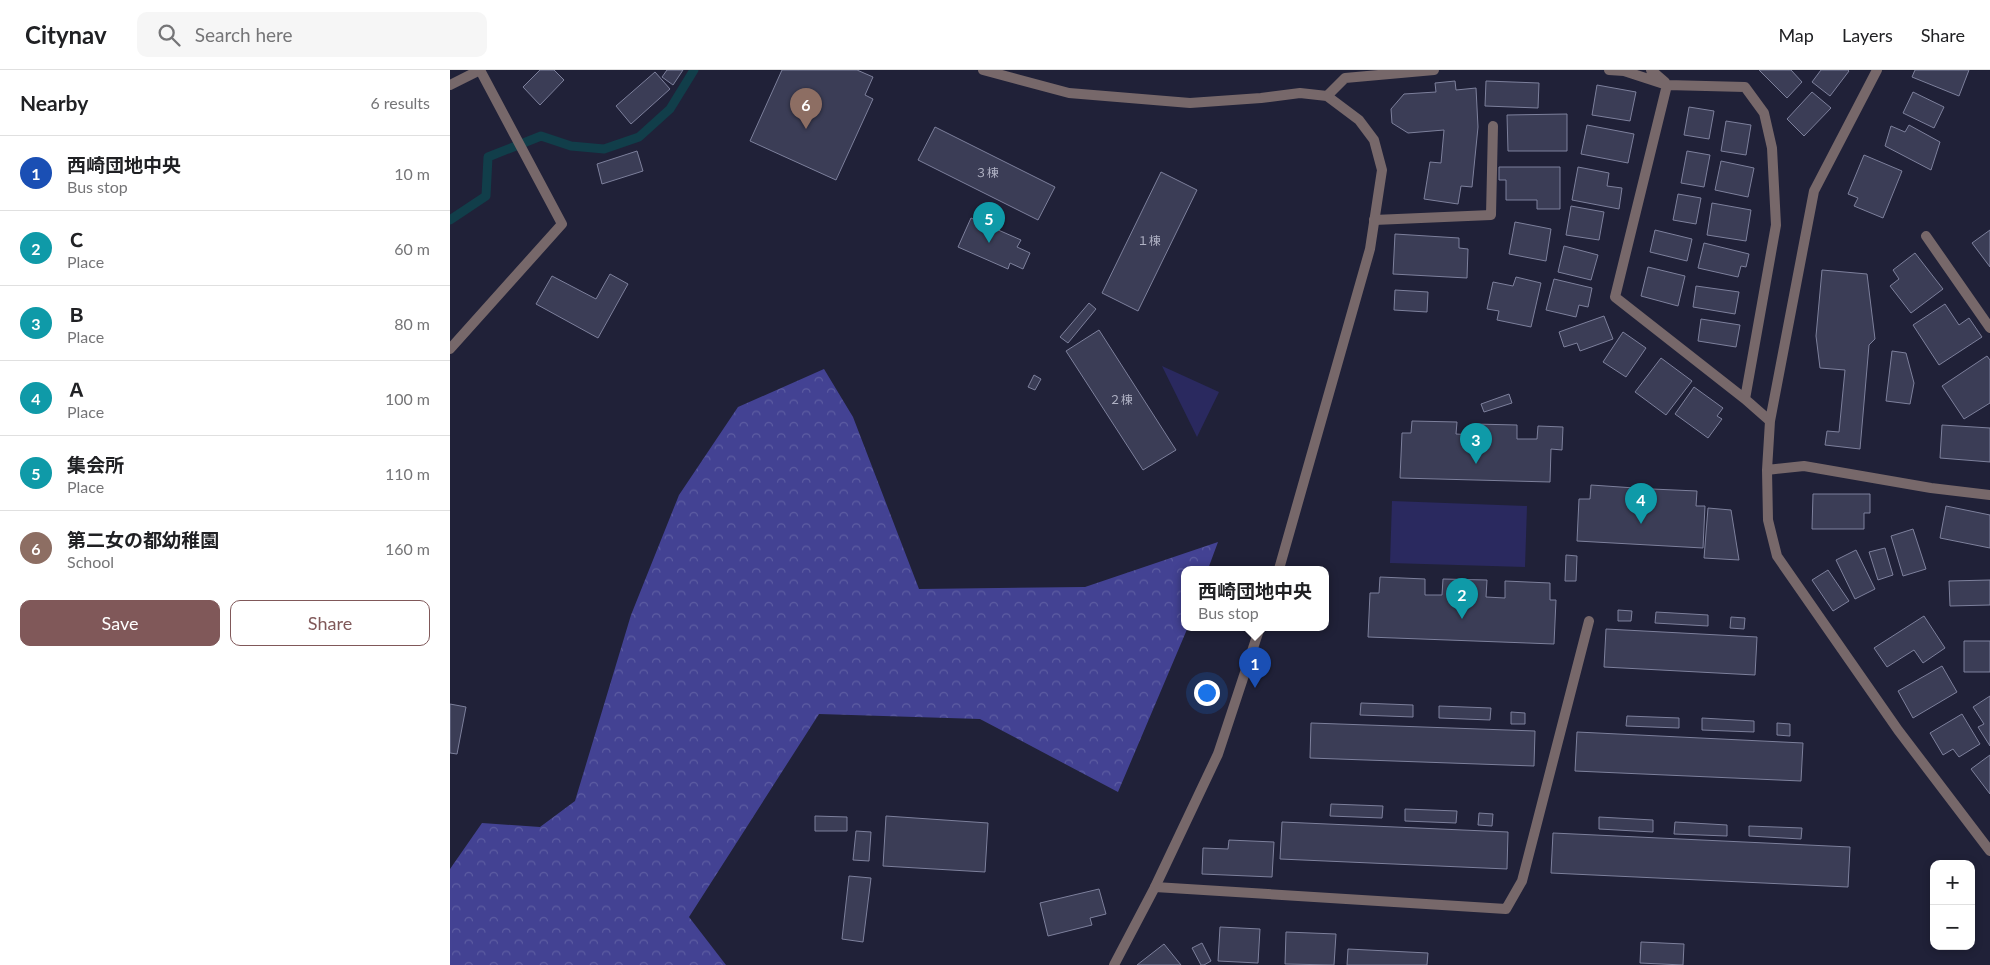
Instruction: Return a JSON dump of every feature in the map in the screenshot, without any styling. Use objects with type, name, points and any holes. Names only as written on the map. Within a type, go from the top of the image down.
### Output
[{"type":"street","points":[[450,85],[480,70],[562,224],[450,349]]},
{"type":"street","points":[[983,70],[1069,93],[1190,102],[1261,98],[1300,93],[1327,96],[1359,120],[1374,140],[1382,170],[1370,249],[1280,566]]},
{"type":"street","points":[[1327,96],[1345,78],[1434,70]]},
{"type":"street","points":[[1609,70],[1624,71],[1667,85],[1745,87],[1764,113],[1772,148],[1776,225],[1745,399]]},
{"type":"street","points":[[1651,70],[1667,85]]},
{"type":"street","points":[[1877,70],[1814,190],[1770,422],[1767,470],[1768,520],[1777,556],[1898,730],[1990,851]]},
{"type":"street","points":[[1667,85],[1615,297],[1745,399],[1770,422]]},
{"type":"street","points":[[1374,220],[1491,215],[1493,126]]},
{"type":"street","points":[[1926,236],[1990,328]]},
{"type":"street","points":[[1767,470],[1804,466],[1931,488],[1990,495]]},
{"type":"street","points":[[1155,887],[1506,909],[1522,881],[1590,621]]},
{"type":"street","points":[[1114,965],[1155,887],[1218,754],[1259,631]]},
{"type":"shaded area","points":[[1162,366],[1219,392],[1197,437]]},
{"type":"shaded area","points":[[1392,501],[1527,506],[1525,567],[1390,563]]},
{"type":"green space","points":[[824,369],[853,417],[919,589],[1085,587],[1218,542],[1209,566],[1181,566],[1181,631],[1186,631],[1118,792],[980,719],[819,714],[689,917],[726,965],[450,965],[450,869],[482,823],[540,827],[575,801],[631,615],[679,495],[738,407]]},
{"type":"building","points":[[540,70],[554,70],[564,80],[540,105],[523,87]]},
{"type":"building","points":[[667,70],[683,70],[673,85],[662,77]]},
{"type":"building","points":[[782,70],[857,70],[873,77],[865,95],[873,99],[836,180],[750,141]]},
{"type":"building","points":[[1759,70],[1791,70],[1802,82],[1787,98]]},
{"type":"building","points":[[1821,70],[1849,71],[1830,96],[1812,82]]},
{"type":"building","points":[[1915,70],[1969,70],[1959,96],[1912,77]]},
{"type":"building","points":[[655,72],[670,89],[631,124],[616,106]]},
{"type":"building","points":[[1455,81],[1456,90],[1476,88],[1478,127],[1472,187],[1461,186],[1458,204],[1424,199],[1430,162],[1441,163],[1444,130],[1408,133],[1392,123],[1391,109],[1404,94],[1436,92],[1435,83]]},
{"type":"building","points":[[1486,81],[1539,83],[1538,108],[1485,106]]},
{"type":"building","points":[[1597,85],[1636,92],[1630,121],[1592,115]]},
{"type":"building","points":[[1812,92],[1831,108],[1804,136],[1787,119]]},
{"type":"building","points":[[1913,92],[1944,107],[1934,128],[1903,113]]},
{"type":"building","points":[[1689,107],[1714,111],[1709,139],[1684,135]]},
{"type":"building","points":[[1567,114],[1567,151],[1508,151],[1507,115]]},
{"type":"building","points":[[1726,121],[1751,125],[1746,155],[1721,151]]},
{"type":"building","points":[[1587,125],[1634,134],[1628,163],[1581,154]]},
{"type":"building","points":[[1909,125],[1940,142],[1931,170],[1885,146],[1891,126],[1905,132]]},
{"type":"building","points":[[935,127],[1055,187],[1038,220],[918,160]]},
{"type":"building","points":[[637,151],[643,171],[602,184],[597,164]]},
{"type":"building","points":[[1687,151],[1710,155],[1704,187],[1681,183]]},
{"type":"building","points":[[1864,155],[1902,171],[1883,218],[1854,206],[1858,198],[1848,194]]},
{"type":"building","points":[[1721,161],[1754,168],[1748,197],[1715,190]]},
{"type":"building","points":[[1499,167],[1560,167],[1560,209],[1537,209],[1537,200],[1506,200],[1506,180],[1499,180]]},
{"type":"building","points":[[1578,167],[1609,173],[1607,186],[1622,188],[1619,209],[1572,200]]},
{"type":"building","points":[[1161,172],[1197,190],[1138,311],[1102,293]]},
{"type":"building","points":[[1678,194],[1701,198],[1696,224],[1673,220]]},
{"type":"building","points":[[1712,203],[1751,210],[1746,241],[1707,235]]},
{"type":"building","points":[[1571,206],[1604,212],[1599,240],[1566,235]]},
{"type":"building","points":[[971,218],[1021,240],[1017,247],[1030,253],[1023,269],[1010,263],[1008,269],[958,247]]},
{"type":"building","points":[[1515,222],[1551,229],[1546,261],[1509,254]]},
{"type":"building","points":[[1655,230],[1692,239],[1687,261],[1650,252]]},
{"type":"building","points":[[1990,230],[1990,267],[1972,243]]},
{"type":"building","points":[[1395,234],[1459,238],[1459,248],[1468,249],[1467,278],[1393,274]]},
{"type":"building","points":[[1704,243],[1749,254],[1746,267],[1741,266],[1738,277],[1698,268]]},
{"type":"building","points":[[1564,246],[1598,255],[1591,280],[1558,272]]},
{"type":"building","points":[[1915,253],[1943,289],[1911,313],[1890,286],[1899,279],[1893,270]]},
{"type":"building","points":[[1648,267],[1685,276],[1678,306],[1641,296]]},
{"type":"building","points":[[1822,270],[1867,274],[1875,339],[1869,345],[1860,449],[1825,445],[1827,431],[1839,432],[1845,370],[1820,368],[1816,336]]},
{"type":"building","points":[[610,274],[628,284],[598,338],[536,304],[552,276],[596,299]]},
{"type":"building","points":[[1516,277],[1541,283],[1531,327],[1497,320],[1499,311],[1487,309],[1493,282],[1513,286]]},
{"type":"building","points":[[1554,279],[1592,288],[1588,307],[1579,305],[1576,317],[1546,310]]},
{"type":"building","points":[[1696,286],[1739,292],[1735,314],[1693,307]]},
{"type":"building","points":[[1395,290],[1428,292],[1427,312],[1394,310]]},
{"type":"building","points":[[1089,303],[1096,309],[1068,343],[1060,337]]},
{"type":"building","points":[[1945,304],[1959,325],[1969,318],[1982,337],[1939,365],[1913,325]]},
{"type":"building","points":[[1604,316],[1613,339],[1580,351],[1577,343],[1564,347],[1559,332]]},
{"type":"building","points":[[1701,319],[1740,325],[1736,347],[1698,341]]},
{"type":"building","points":[[1099,330],[1176,450],[1143,470],[1066,351]]},
{"type":"building","points":[[1623,332],[1646,348],[1626,377],[1603,362]]},
{"type":"building","points":[[1892,351],[1906,353],[1914,383],[1910,404],[1886,401]]},
{"type":"building","points":[[1987,356],[1990,360],[1990,403],[1964,419],[1942,386]]},
{"type":"building","points":[[1661,358],[1692,381],[1666,415],[1635,392]]},
{"type":"building","points":[[1034,375],[1041,379],[1035,390],[1028,387]]},
{"type":"building","points":[[1694,387],[1723,408],[1717,416],[1722,419],[1708,438],[1675,414]]},
{"type":"building","points":[[1509,394],[1512,403],[1484,412],[1481,404]]},
{"type":"building","points":[[1412,421],[1457,422],[1456,434],[1474,435],[1474,424],[1517,425],[1517,439],[1537,439],[1538,426],[1563,427],[1562,450],[1551,449],[1550,482],[1400,478],[1402,433],[1411,433]]},
{"type":"building","points":[[1942,425],[1990,428],[1990,462],[1940,458]]},
{"type":"building","points":[[1591,485],[1635,488],[1635,502],[1651,503],[1652,489],[1697,491],[1696,506],[1705,506],[1703,548],[1577,541],[1579,499],[1590,499]]},
{"type":"building","points":[[1813,494],[1870,494],[1870,513],[1864,513],[1864,529],[1812,529]]},
{"type":"building","points":[[1946,506],[1990,515],[1990,548],[1940,538]]},
{"type":"building","points":[[1708,508],[1731,510],[1739,560],[1704,558]]},
{"type":"building","points":[[1913,529],[1926,569],[1903,576],[1891,536]]},
{"type":"building","points":[[1885,548],[1893,575],[1878,580],[1869,552]]},
{"type":"building","points":[[1856,550],[1875,589],[1855,599],[1836,560]]},
{"type":"building","points":[[1566,555],[1577,556],[1576,581],[1565,581]]},
{"type":"building","points":[[1828,570],[1849,601],[1833,611],[1812,580]]},
{"type":"building","points":[[1380,577],[1425,579],[1425,595],[1442,595],[1443,579],[1487,580],[1486,597],[1505,598],[1505,581],[1550,583],[1550,600],[1556,600],[1554,644],[1368,637],[1370,593],[1379,593]]},
{"type":"building","points":[[1990,580],[1990,605],[1950,606],[1949,581]]},
{"type":"building","points":[[1618,610],[1632,611],[1631,621],[1618,621]]},
{"type":"building","points":[[1656,612],[1708,615],[1708,626],[1655,623]]},
{"type":"building","points":[[1924,616],[1945,648],[1923,663],[1914,650],[1887,667],[1874,648]]},
{"type":"building","points":[[1731,617],[1745,618],[1744,629],[1730,628]]},
{"type":"building","points":[[1606,629],[1757,637],[1755,675],[1604,667]]},
{"type":"building","points":[[1964,641],[1990,641],[1990,672],[1964,672]]},
{"type":"building","points":[[1942,666],[1957,692],[1913,718],[1898,691]]},
{"type":"building","points":[[1990,696],[1990,746],[1978,727],[1984,724],[1973,707]]},
{"type":"building","points":[[1361,703],[1413,705],[1413,717],[1360,715]]},
{"type":"building","points":[[450,704],[466,707],[457,754],[450,753]]},
{"type":"building","points":[[1439,706],[1491,708],[1490,720],[1439,718]]},
{"type":"building","points":[[1511,712],[1525,713],[1525,724],[1511,724]]},
{"type":"building","points":[[1962,714],[1980,744],[1959,757],[1953,749],[1943,755],[1930,733]]},
{"type":"building","points":[[1627,716],[1679,718],[1679,728],[1626,726]]},
{"type":"building","points":[[1702,718],[1754,721],[1754,732],[1702,730]]},
{"type":"building","points":[[1311,723],[1535,731],[1534,766],[1310,758]]},
{"type":"building","points":[[1777,723],[1790,724],[1790,736],[1777,735]]},
{"type":"building","points":[[1577,732],[1803,743],[1801,781],[1575,771]]},
{"type":"building","points":[[1990,755],[1990,794],[1971,769]]},
{"type":"building","points":[[1331,804],[1383,806],[1382,818],[1330,816]]},
{"type":"building","points":[[1405,809],[1457,811],[1456,823],[1405,821]]},
{"type":"building","points":[[1479,813],[1493,814],[1492,826],[1478,825]]},
{"type":"building","points":[[815,816],[847,817],[847,831],[815,831]]},
{"type":"building","points":[[886,816],[988,823],[985,872],[883,866]]},
{"type":"building","points":[[1599,817],[1653,820],[1653,832],[1599,829]]},
{"type":"building","points":[[1282,822],[1508,832],[1507,869],[1280,859]]},
{"type":"building","points":[[1675,822],[1727,825],[1727,836],[1674,834]]},
{"type":"building","points":[[1749,826],[1802,828],[1801,839],[1749,836]]},
{"type":"building","points":[[856,831],[871,832],[869,861],[853,860]]},
{"type":"building","points":[[1553,833],[1850,847],[1848,887],[1551,873]]},
{"type":"building","points":[[1229,840],[1274,842],[1272,877],[1202,874],[1203,848],[1228,849]]},
{"type":"building","points":[[849,876],[871,878],[863,942],[842,939]]},
{"type":"building","points":[[1099,889],[1106,914],[1090,918],[1092,925],[1048,936],[1040,903]]},
{"type":"building","points":[[1220,927],[1260,929],[1258,963],[1218,961]]},
{"type":"building","points":[[1286,932],[1336,934],[1334,965],[1285,964]]},
{"type":"building","points":[[1641,942],[1684,944],[1683,965],[1640,963]]},
{"type":"building","points":[[1202,943],[1211,961],[1204,965],[1201,965],[1192,948]]},
{"type":"building","points":[[1164,944],[1181,965],[1137,965]]},
{"type":"building","points":[[1348,949],[1428,953],[1427,965],[1347,965]]},
{"type":"waterway","points":[[450,220],[486,196],[488,157],[541,136],[571,146],[604,149],[639,137],[670,109],[694,70]]},
{"type":"place","name":"第二女の都幼稚園","points":[[806,129]]},
{"type":"place","name":"集会所","points":[[989,243]]},
{"type":"place","name":"Ｂ","points":[[1476,464]]},
{"type":"place","name":"Ａ","points":[[1641,524]]},
{"type":"place","name":"Ｃ","points":[[1462,619]]},
{"type":"place","name":"西崎団地中央","points":[[1255,688]]}]
